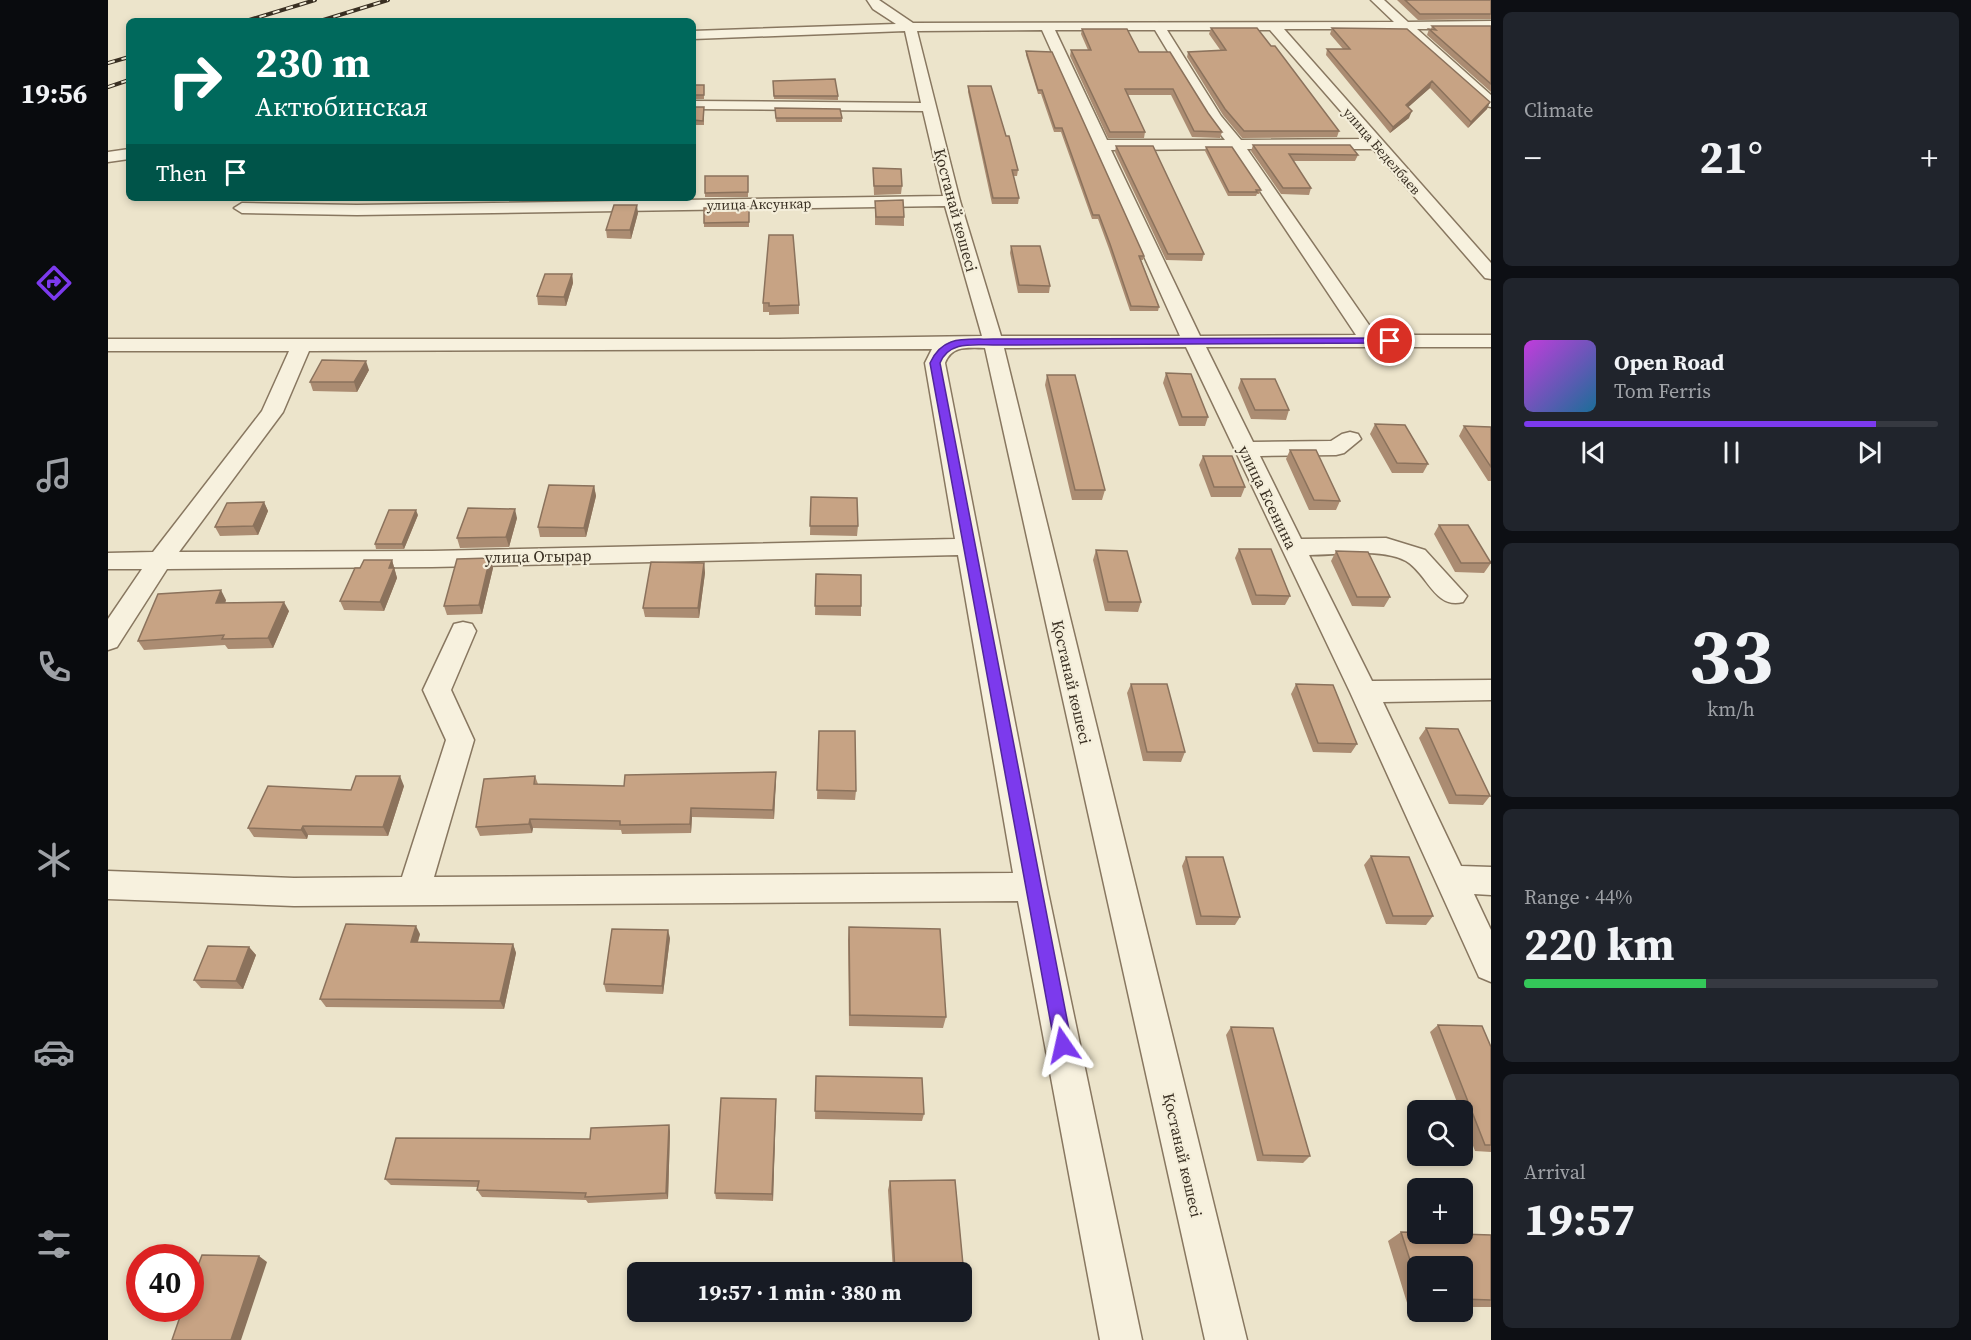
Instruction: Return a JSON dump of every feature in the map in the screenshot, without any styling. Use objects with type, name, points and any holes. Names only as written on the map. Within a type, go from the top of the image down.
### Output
[{"type":"street","points":[[873,0],[877,6],[910,27]]},
{"type":"street","points":[[1377,0],[1491,103]]},
{"type":"street","points":[[696,35],[910,27],[1491,25]]},
{"type":"street","name":"улица Беделбаев","points":[[1274,26],[1491,274]]},
{"type":"street","name":"Қостанай көшесі","points":[[910,27],[952,201],[993,342],[1226,1340]]},
{"type":"street","name":"улица Есенина","points":[[1047,27],[1192,342],[1364,692],[1491,966]]},
{"type":"street","points":[[1158,27],[1215,118],[1237,145],[1370,341]]},
{"type":"street","points":[[696,105],[929,106]]},
{"type":"street","points":[[1101,145],[1375,144]]},
{"type":"street","points":[[108,157],[126,154]]},
{"type":"street","name":"улица Аксункар","points":[[242,208],[357,210],[952,201]]},
{"type":"street","points":[[108,345],[1491,341]]},
{"type":"street","points":[[952,344],[939,353],[935,363],[1031,887],[1121,1340]]},
{"type":"street","points":[[108,640],[161,559],[272,412],[302,345]]},
{"type":"street","points":[[1245,449],[1336,448],[1350,439]]},
{"type":"street","points":[[1293,547],[1386,546],[1416,556],[1454,596]]},
{"type":"street","name":"улица Отырар","points":[[108,561],[444,558],[969,547]]},
{"type":"street","points":[[414,891],[460,740],[437,690],[463,631]]},
{"type":"street","points":[[1364,692],[1491,690]]},
{"type":"street","points":[[1451,880],[1491,881]]},
{"type":"street","points":[[108,885],[294,892],[1031,887]]},
{"type":"building","points":[[1405,0],[1491,0],[1491,14],[1420,14]]},
{"type":"building","points":[[1432,26],[1491,26],[1491,84],[1429,29],[1436,30]]},
{"type":"building","points":[[1211,28],[1257,28],[1271,46],[1275,46],[1339,131],[1244,131],[1225,109],[1188,52],[1226,50]]},
{"type":"building","points":[[1332,28],[1407,29],[1490,102],[1471,122],[1432,81],[1406,105],[1412,111],[1393,127],[1327,49],[1350,49]]},
{"type":"building","points":[[1082,29],[1127,29],[1139,52],[1170,52],[1222,132],[1194,131],[1173,89],[1125,89],[1145,132],[1110,132],[1071,50],[1091,50]]},
{"type":"building","points":[[1026,51],[1052,52],[1144,256],[1139,256],[1159,307],[1131,306],[1099,215],[1093,215],[1062,128],[1055,128],[1042,90],[1038,90]]},
{"type":"building","points":[[835,79],[838,96],[774,96],[773,81]]},
{"type":"building","points":[[696,85],[704,85],[704,95],[696,95]]},
{"type":"building","points":[[968,86],[991,86],[1006,136],[1009,136],[1018,170],[1012,170],[1019,198],[993,198]]},
{"type":"building","points":[[696,107],[704,107],[703,121],[696,120]]},
{"type":"building","points":[[775,108],[840,109],[842,118],[776,118]]},
{"type":"building","points":[[1253,145],[1350,145],[1358,155],[1289,154],[1311,188],[1283,188]]},
{"type":"building","points":[[1116,146],[1153,146],[1204,254],[1168,254]]},
{"type":"building","points":[[1206,147],[1232,147],[1261,190],[1229,192]]},
{"type":"building","points":[[873,168],[901,169],[902,186],[874,186]]},
{"type":"building","points":[[705,176],[748,176],[748,192],[705,193]]},
{"type":"building","points":[[903,200],[904,217],[876,217],[875,201]]},
{"type":"building","points":[[614,205],[637,205],[630,230],[606,230]]},
{"type":"building","points":[[749,207],[749,222],[704,223],[704,208]]},
{"type":"building","points":[[769,235],[793,235],[799,305],[769,306],[769,303],[763,303]]},
{"type":"building","points":[[1011,246],[1040,246],[1050,286],[1019,285]]},
{"type":"building","points":[[545,274],[572,274],[564,297],[537,296]]},
{"type":"building","points":[[322,360],[366,361],[354,382],[310,382]]},
{"type":"building","points":[[1166,373],[1191,374],[1208,417],[1182,417]]},
{"type":"building","points":[[1047,375],[1075,375],[1105,490],[1075,490]]},
{"type":"building","points":[[1241,379],[1275,379],[1289,410],[1255,410]]},
{"type":"building","points":[[1375,424],[1405,425],[1428,464],[1397,463]]},
{"type":"building","points":[[1464,426],[1491,427],[1491,467]]},
{"type":"building","points":[[1290,450],[1316,450],[1340,501],[1314,500]]},
{"type":"building","points":[[1203,456],[1232,456],[1245,487],[1214,487]]},
{"type":"building","points":[[549,485],[594,486],[584,528],[538,527]]},
{"type":"building","points":[[811,497],[857,498],[858,526],[810,526]]},
{"type":"building","points":[[264,502],[253,526],[215,527],[227,503]]},
{"type":"building","points":[[468,508],[515,509],[506,537],[457,538]]},
{"type":"building","points":[[389,510],[416,510],[402,544],[375,544]]},
{"type":"building","points":[[1439,525],[1468,525],[1491,563],[1461,563]]},
{"type":"building","points":[[1239,549],[1271,549],[1290,596],[1256,595]]},
{"type":"building","points":[[1096,550],[1127,551],[1141,602],[1108,602]]},
{"type":"building","points":[[1336,551],[1368,552],[1390,597],[1357,597]]},
{"type":"building","points":[[490,558],[479,605],[444,606],[457,559]]},
{"type":"building","points":[[364,560],[392,560],[389,568],[394,568],[380,602],[340,601],[355,568],[360,568]]},
{"type":"building","points":[[651,562],[704,563],[698,608],[643,608]]},
{"type":"building","points":[[816,574],[861,575],[861,606],[815,606]]},
{"type":"building","points":[[221,590],[216,603],[284,602],[268,638],[222,639],[224,635],[138,641],[158,594]]},
{"type":"building","points":[[1131,684],[1167,684],[1185,752],[1147,752]]},
{"type":"building","points":[[1296,684],[1333,685],[1357,744],[1318,743]]},
{"type":"building","points":[[1426,728],[1458,729],[1490,796],[1456,795]]},
{"type":"building","points":[[819,731],[855,731],[856,791],[817,790]]},
{"type":"building","points":[[776,772],[773,810],[691,808],[690,824],[620,825],[620,821],[530,819],[529,824],[476,827],[484,779],[535,776],[534,784],[624,786],[625,775]]},
{"type":"building","points":[[356,776],[400,776],[383,827],[303,826],[301,830],[248,828],[268,786],[351,790]]},
{"type":"building","points":[[1371,856],[1409,857],[1433,916],[1393,916]]},
{"type":"building","points":[[1186,857],[1223,857],[1240,917],[1201,916]]},
{"type":"building","points":[[346,924],[416,926],[411,942],[513,944],[500,1001],[320,999]]},
{"type":"building","points":[[849,927],[940,929],[946,1017],[850,1015]]},
{"type":"building","points":[[612,929],[668,930],[662,986],[604,984]]},
{"type":"building","points":[[208,946],[249,947],[236,981],[194,980]]},
{"type":"building","points":[[1438,1025],[1482,1026],[1491,1047],[1491,1145],[1485,1145],[1473,1114],[1473,1100],[1467,1100]]},
{"type":"building","points":[[1231,1027],[1273,1028],[1310,1156],[1263,1155]]},
{"type":"building","points":[[816,1076],[922,1078],[924,1114],[815,1111]]},
{"type":"building","points":[[721,1098],[776,1099],[772,1194],[715,1193]]},
{"type":"building","points":[[669,1125],[666,1193],[585,1197],[586,1193],[477,1190],[479,1181],[385,1179],[396,1138],[590,1139],[591,1128]]},
{"type":"building","points":[[955,1180],[963,1262],[894,1262],[890,1181]]},
{"type":"building","points":[[1401,1232],[1407,1232],[1407,1244],[1473,1244],[1473,1234],[1491,1235],[1491,1300],[1473,1299],[1473,1256],[1409,1256]]},
{"type":"building","points":[[204,1255],[259,1256],[231,1340],[172,1340],[178,1322],[204,1322]]},
{"type":"railway","points":[[256,18],[315,0]]},
{"type":"railway","points":[[330,18],[388,0]]},
{"type":"railway","points":[[108,63],[126,58]]},
{"type":"railway","points":[[108,87],[126,81]]},
{"type":"route","points":[[1063,1045],[1031,887],[935,363],[939,353],[952,344],[993,342],[1390,341]]}]
